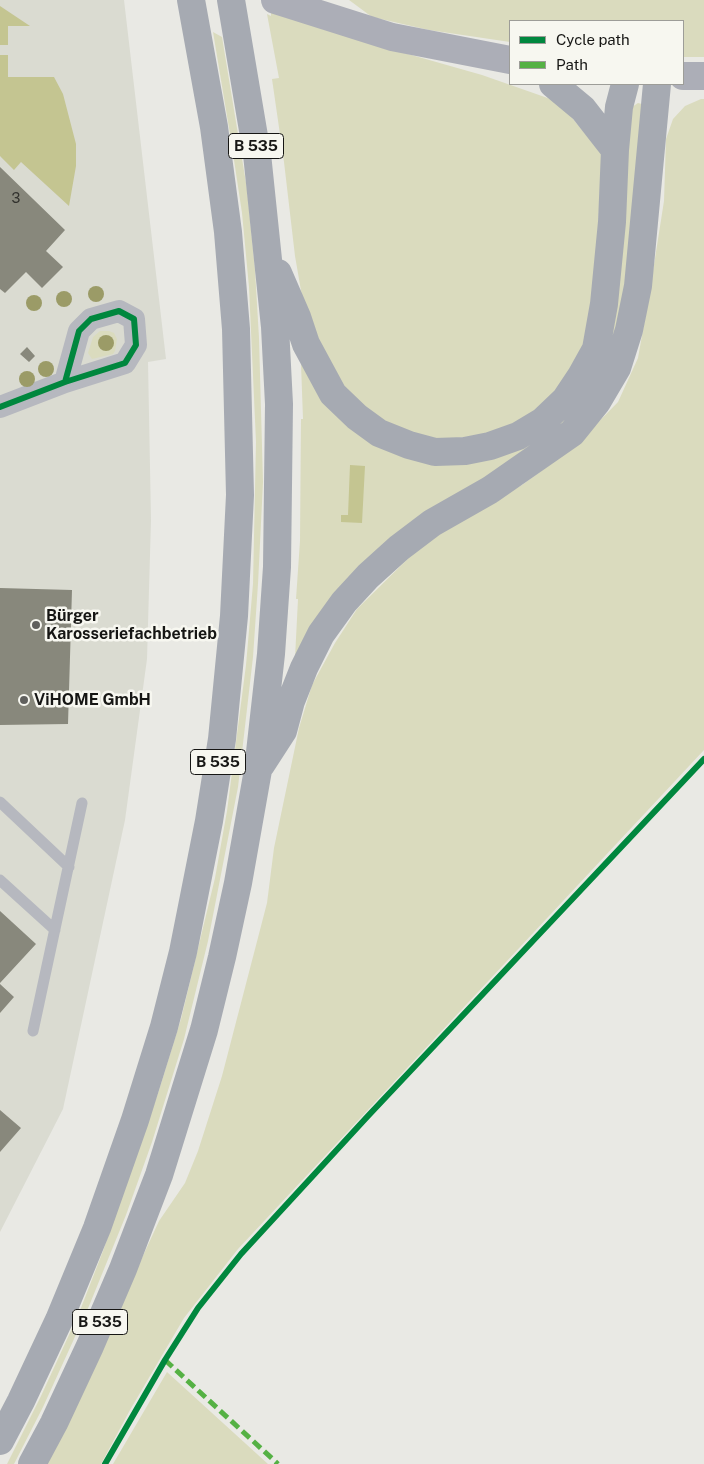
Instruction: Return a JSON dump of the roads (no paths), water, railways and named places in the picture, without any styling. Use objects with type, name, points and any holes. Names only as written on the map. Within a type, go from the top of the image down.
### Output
[{"type":"highway","name":"B 535","points":[[32,1464],[54,1423],[90,1346],[123,1269],[159,1175],[204,1030],[222,957],[238,883],[258,770],[271,654],[277,567],[278,395],[269,251],[258,154],[240,41],[231,0]]},
{"type":"highway","name":"B 535","points":[[0,1441],[59,1320],[136,1120],[164,1026],[183,952],[210,821],[222,739],[234,616],[240,495],[236,329],[228,232],[214,127],[194,12]]},
{"type":"highway","points":[[554,85],[583,109],[615,150]]},
{"type":"highway","points":[[269,251],[317,368],[333,394],[357,417],[379,433],[409,445],[435,452],[465,451],[490,446],[518,436],[544,421],[565,400],[596,349],[604,304],[619,107],[625,85]]},
{"type":"highway","points":[[258,770],[283,731],[291,701],[316,643],[344,602],[368,576],[399,548],[432,523],[490,490],[572,433],[597,402],[617,368],[629,330],[638,286],[658,85]]},
{"type":"main road","points":[[275,0],[392,37],[509,60]]},
{"type":"main road","points":[[684,76],[704,76]]},
{"type":"street","points":[[0,407],[65,382]]},
{"type":"lane","points":[[0,802],[68,867]]},
{"type":"lane","points":[[33,1031],[82,803]]},
{"type":"lane","points":[[0,880],[55,930]]},
{"type":"place","name":"Bürger Karosseriefachbetrieb","points":[[36,625]]},
{"type":"place","name":"ViHOME GmbH","points":[[24,700]]}]
